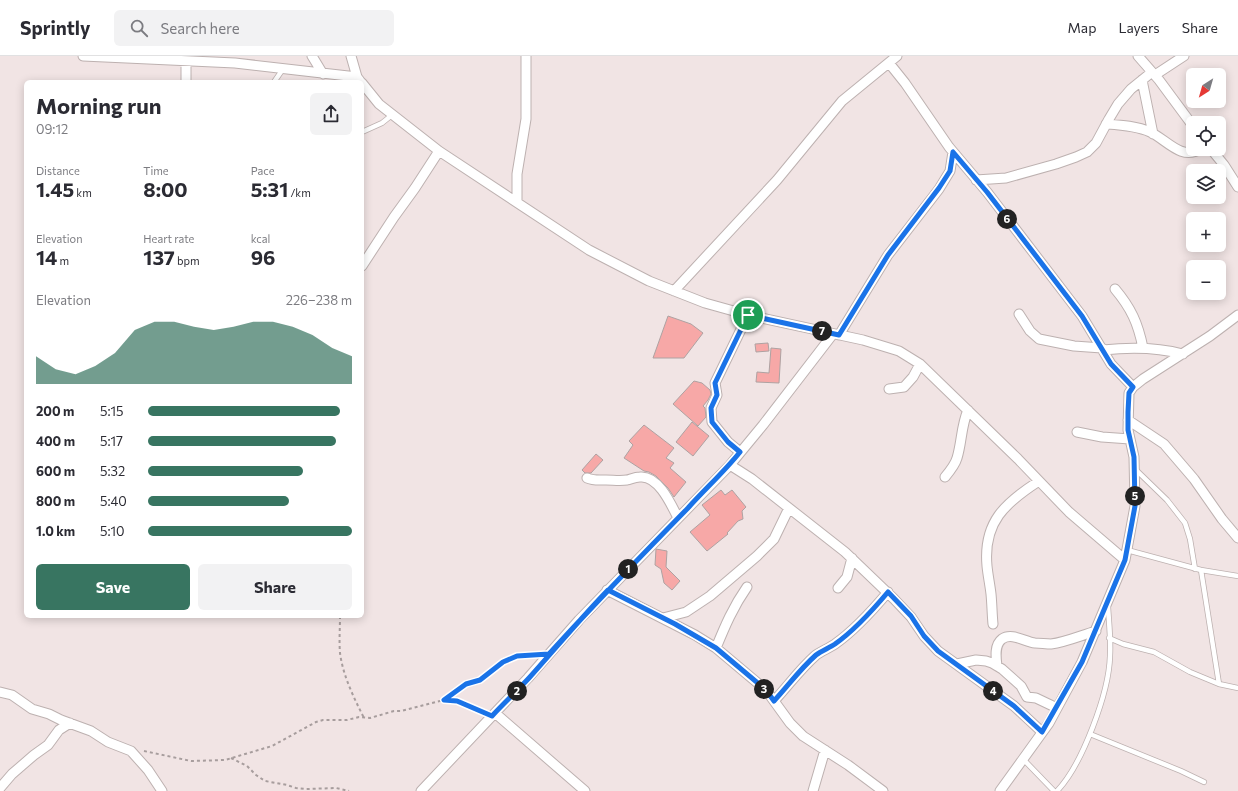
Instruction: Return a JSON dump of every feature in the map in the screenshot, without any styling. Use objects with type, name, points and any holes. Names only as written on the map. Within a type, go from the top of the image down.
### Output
[{"type":"street","points":[[83,56],[186,61],[233,60],[355,80]]},
{"type":"street","points":[[312,56],[323,74]]},
{"type":"street","points":[[351,56],[360,80]]},
{"type":"street","points":[[517,202],[517,174],[526,119],[526,56]]},
{"type":"street","points":[[674,291],[777,180],[842,101],[898,56]]},
{"type":"street","points":[[1138,56],[1153,73],[1186,117]]},
{"type":"street","points":[[976,180],[1006,178],[1076,157],[1087,152],[1096,143],[1118,104],[1131,89],[1153,73],[1184,56]]},
{"type":"street","points":[[186,61],[186,80]]},
{"type":"street","points":[[889,63],[905,83],[953,152],[1082,316],[1111,364],[1133,387]]},
{"type":"street","points":[[1142,80],[1153,134]]},
{"type":"street","points":[[364,86],[378,104],[439,151],[589,250],[649,281],[705,303],[748,315],[836,334],[899,351],[920,364],[1069,512],[1125,560]]},
{"type":"street","points":[[1106,124],[1135,128],[1153,134],[1169,146],[1186,152]]},
{"type":"street","points":[[364,263],[439,151]]},
{"type":"street","points":[[421,791],[494,715],[608,590],[730,465],[836,334],[888,255],[939,188],[950,171],[953,152]]},
{"type":"street","points":[[1217,156],[1238,187]]},
{"type":"street","points":[[1115,289],[1135,317],[1143,348]]},
{"type":"street","points":[[1019,314],[1030,331],[1039,339],[1074,346],[1103,349],[1132,347],[1183,354]]},
{"type":"street","points":[[740,452],[728,442],[715,427],[712,422],[711,408],[717,395],[715,383],[748,315]]},
{"type":"street","points":[[1000,791],[1042,732],[1082,662],[1125,560],[1135,506],[1134,457],[1128,420],[1129,393],[1133,387],[1210,336],[1238,315]]},
{"type":"street","points":[[889,389],[904,387],[920,364]]},
{"type":"street","points":[[945,477],[957,458],[962,428],[968,410]]},
{"type":"street","points":[[1128,420],[1164,444],[1194,480],[1238,538]]},
{"type":"street","points":[[1077,432],[1102,437],[1130,438]]},
{"type":"street","points":[[730,465],[752,479],[852,558],[911,616],[924,636],[933,646],[1014,706],[1042,732]]},
{"type":"street","points":[[587,478],[596,481],[627,480],[640,477],[648,478],[656,484],[670,501],[678,518]]},
{"type":"street","points":[[993,624],[986,548],[990,533],[996,518],[1002,510],[1018,494],[1039,481]]},
{"type":"street","points":[[663,618],[686,612],[710,596],[758,556],[774,539],[789,508]]},
{"type":"street","points":[[838,588],[846,577],[852,558]]},
{"type":"street","points":[[716,648],[729,616],[747,587]]},
{"type":"street","points":[[608,590],[695,635],[716,648],[766,690],[790,723],[803,736],[883,791]]},
{"type":"street","points":[[774,701],[804,667],[818,654],[835,644],[871,612],[888,592]]},
{"type":"street","points":[[997,666],[996,650],[998,644],[1001,640],[1007,637],[1050,644],[1096,631]]},
{"type":"street","points":[[957,664],[976,660],[986,660],[997,666],[1021,686],[1027,697],[1036,698],[1057,708]]},
{"type":"street","points":[[0,692],[12,695],[32,709],[50,714],[92,731],[108,742],[131,751],[148,770],[162,791]]},
{"type":"street","points":[[494,715],[585,791]]},
{"type":"street","points":[[0,788],[12,774],[48,745],[59,730],[70,723]]},
{"type":"street","points":[[813,791],[825,750]]},
{"type":"lane","points":[[275,80],[283,69]]},
{"type":"lane","points":[[364,131],[382,123],[392,115]]},
{"type":"lane","points":[[1134,468],[1167,500],[1185,522],[1198,570],[1219,684]]},
{"type":"lane","points":[[1127,550],[1198,570],[1238,576]]},
{"type":"lane","points":[[1023,759],[1055,791],[1064,784],[1070,775],[1090,734],[1105,688],[1110,657],[1108,602]]},
{"type":"lane","points":[[1109,638],[1135,648],[1154,652],[1190,672],[1219,684],[1238,688]]},
{"type":"lane","points":[[1090,734],[1181,771],[1204,782]]},
{"type":"path","points":[[340,618],[340,653],[343,667],[354,698],[364,718]]},
{"type":"path","points":[[444,700],[466,684],[480,680],[503,662],[517,656],[549,654]]},
{"type":"path","points":[[131,751],[147,751],[174,759],[191,761],[224,760],[272,746],[316,722],[370,718],[444,700],[457,701],[494,715]]},
{"type":"path","points":[[231,758],[248,766],[256,775],[265,781],[306,790],[336,788],[349,791]]},
{"type":"building","points":[[668,316],[691,324],[703,333],[684,358],[653,358]]},
{"type":"building","points":[[768,343],[769,351],[756,352],[755,344]]},
{"type":"building","points":[[771,348],[781,349],[779,383],[756,382],[757,372],[769,373]]},
{"type":"building","points":[[694,381],[702,383],[710,390],[711,394],[703,406],[705,408],[706,417],[698,426],[673,404]]},
{"type":"building","points":[[692,422],[709,436],[693,456],[676,442]]},
{"type":"building","points":[[644,425],[674,448],[666,458],[674,463],[670,468],[686,482],[674,497],[668,488],[656,476],[644,471],[624,458],[633,445],[629,441]]},
{"type":"building","points":[[596,454],[603,460],[591,473],[585,473],[582,470]]},
{"type":"building","points":[[721,490],[725,495],[732,490],[746,507],[742,511],[743,519],[738,521],[727,533],[728,534],[707,551],[690,532],[710,515],[702,505]]},
{"type":"building","points":[[656,549],[667,551],[666,567],[680,581],[672,590],[664,583],[661,569],[655,565]]},
{"type":"route","points":[[953,152],[987,192],[1082,316],[1111,364],[1133,387],[1129,393],[1128,430],[1134,457],[1135,506],[1125,560],[1094,637],[1082,662],[1049,723],[1042,732],[1014,706],[938,651],[924,636],[911,616],[888,592],[871,612],[835,644],[818,654],[804,667],[774,701],[766,690],[716,648],[675,624],[608,590],[492,716],[457,701],[448,699],[444,700],[466,684],[477,682],[503,662],[517,656],[549,654],[579,620],[612,585],[730,465],[740,452],[718,432],[712,422],[711,408],[717,395],[715,383],[748,315],[839,335],[888,255],[939,188],[950,171],[953,152]]}]
